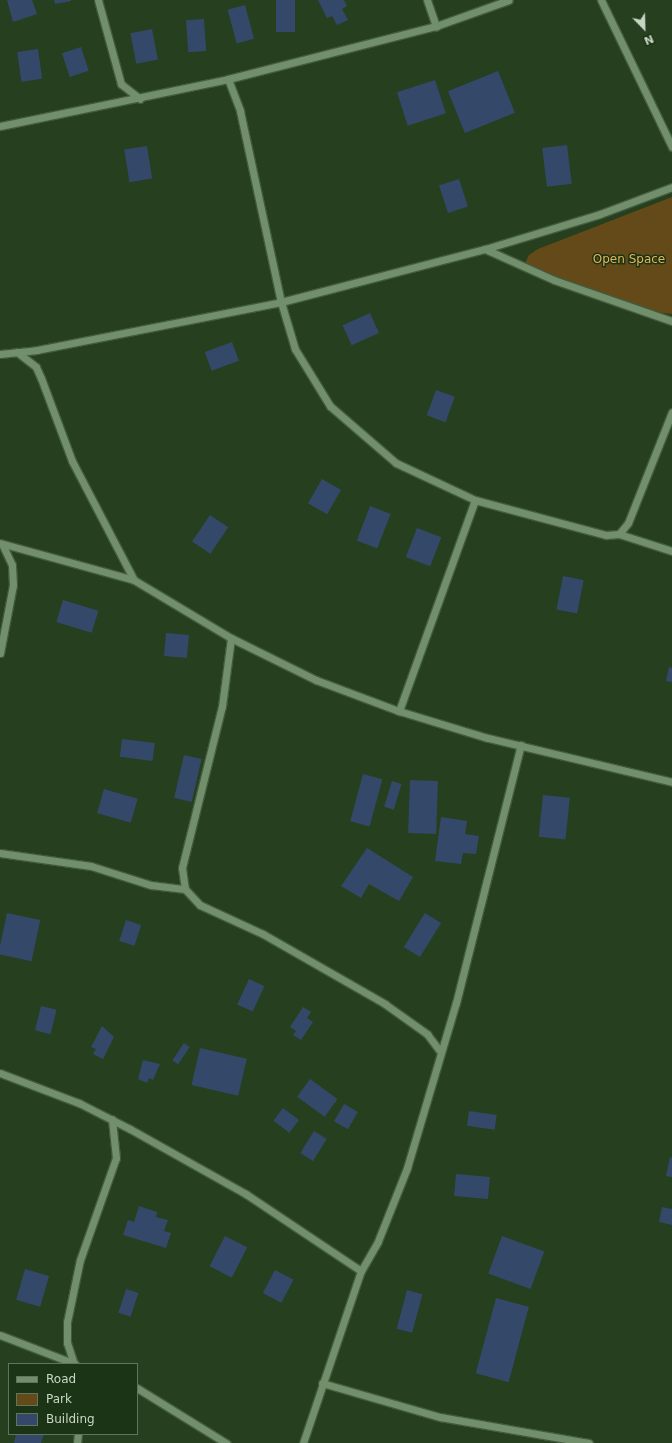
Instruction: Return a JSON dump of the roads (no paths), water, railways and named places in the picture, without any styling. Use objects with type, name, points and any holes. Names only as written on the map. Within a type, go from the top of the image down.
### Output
[{"type":"street","points":[[98,0],[121,84],[140,100]]},
{"type":"street","points":[[427,0],[436,26]]},
{"type":"street","points":[[0,126],[140,100],[228,79],[436,26],[509,0]]},
{"type":"street","points":[[600,0],[672,147]]},
{"type":"street","points":[[228,79],[240,111],[280,302],[295,350],[330,406],[396,463],[475,500],[606,535],[619,534],[672,551]]},
{"type":"street","points":[[0,354],[280,302],[485,248],[600,214],[672,186]]},
{"type":"street","points":[[485,248],[554,280],[672,321]]},
{"type":"street","points":[[17,352],[36,367],[72,461],[134,580]]},
{"type":"street","points":[[619,534],[628,524],[672,412]]},
{"type":"street","points":[[399,711],[475,500]]},
{"type":"street","points":[[1,544],[134,580],[231,638],[316,680],[399,711],[521,745],[672,782]]},
{"type":"street","points":[[0,653],[13,585],[12,565],[1,544]]},
{"type":"street","points":[[231,638],[222,706],[182,868],[185,889],[200,905],[263,934],[385,1004],[427,1034],[439,1050]]},
{"type":"street","points":[[302,1443],[361,1271],[378,1241],[407,1168],[439,1050],[456,1003],[521,745]]},
{"type":"street","points":[[0,853],[91,866],[151,885],[185,889]]},
{"type":"street","points":[[0,1073],[28,1081],[112,1119],[246,1194],[361,1271]]},
{"type":"street","points":[[75,1363],[67,1343],[67,1322],[80,1260],[116,1158],[112,1119]]},
{"type":"street","points":[[0,1335],[72,1363]]},
{"type":"street","points":[[322,1383],[440,1417],[589,1443]]},
{"type":"street","points":[[138,1389],[226,1443]]},
{"type":"park label","name":"Open Space","points":[[629,260]]}]
